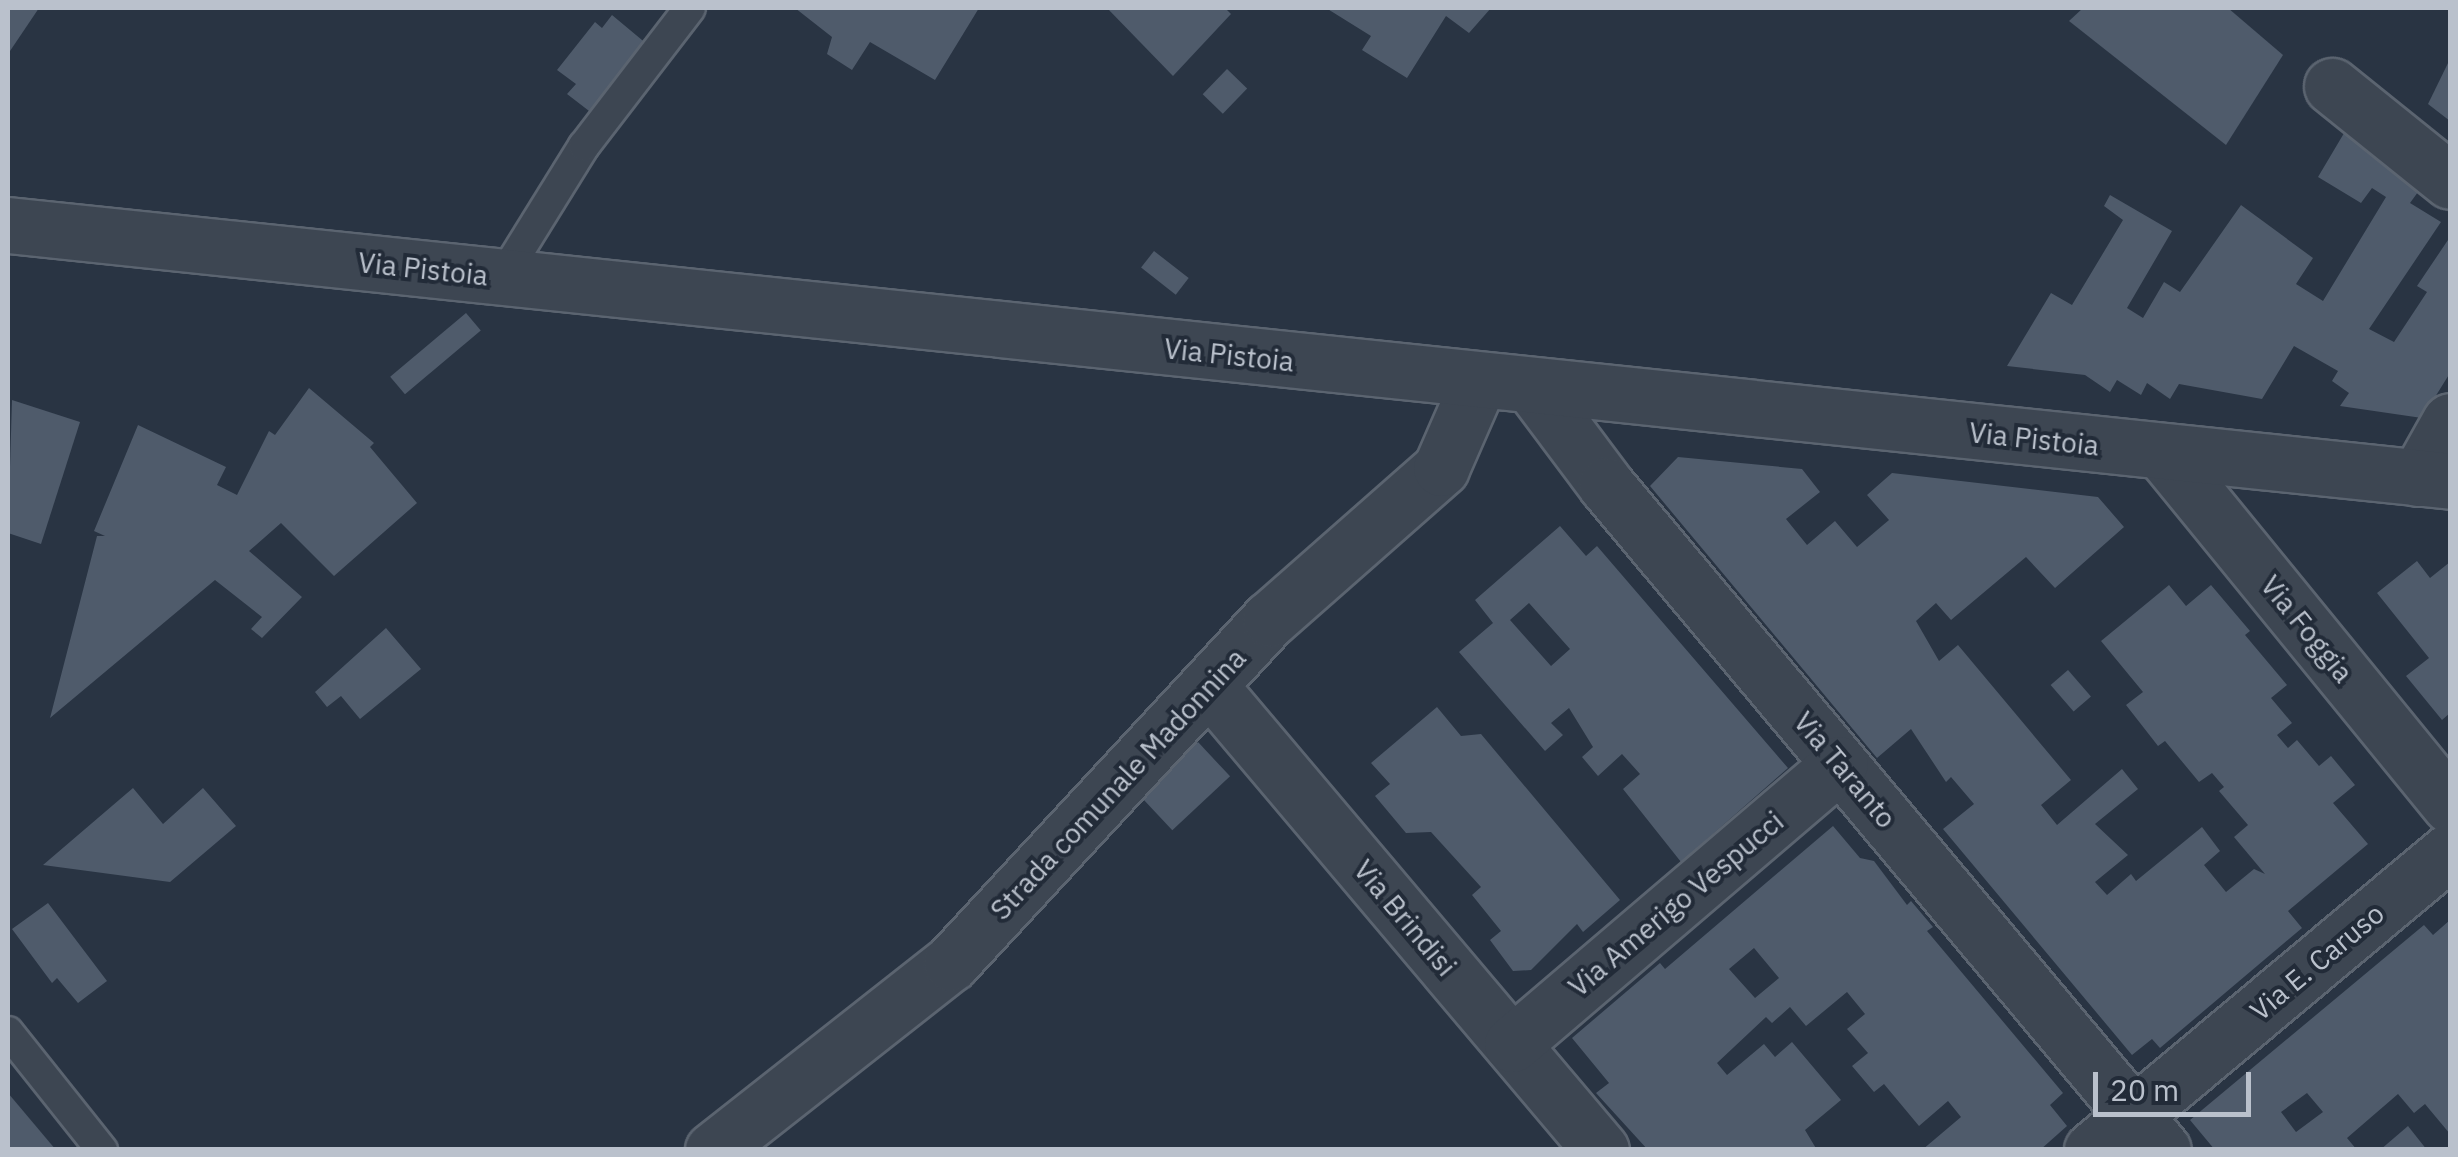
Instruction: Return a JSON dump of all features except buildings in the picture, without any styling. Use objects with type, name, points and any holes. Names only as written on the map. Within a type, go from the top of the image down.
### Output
[{"type":"street","points":[[2332,86],[2450,180]]},
{"type":"street","name":"Via Pistoia","points":[[8,225],[2434,480]]},
{"type":"street","name":"Strada comunale Madonnina","points":[[713,1150],[952,963],[1270,620],[1441,468],[1506,384]]},
{"type":"street","name":"Via Taranto","points":[[1506,384],[1840,764],[2148,1132]]},
{"type":"street","points":[[2434,480],[2450,422]]},
{"type":"street","name":"Via Foggia","points":[[2163,453],[2450,805]]},
{"type":"street","name":"Via Brindisi","points":[[1210,687],[1601,1150]]},
{"type":"street","name":"Via Amerigo Vespucci","points":[[1512,1044],[1840,764]]},
{"type":"street","name":"Via E. Caruso","points":[[2092,1150],[2148,1132],[2450,851]]},
{"type":"lane","points":[[502,278],[584,146],[690,8]]},
{"type":"lane","points":[[8,1032],[102,1150]]}]
